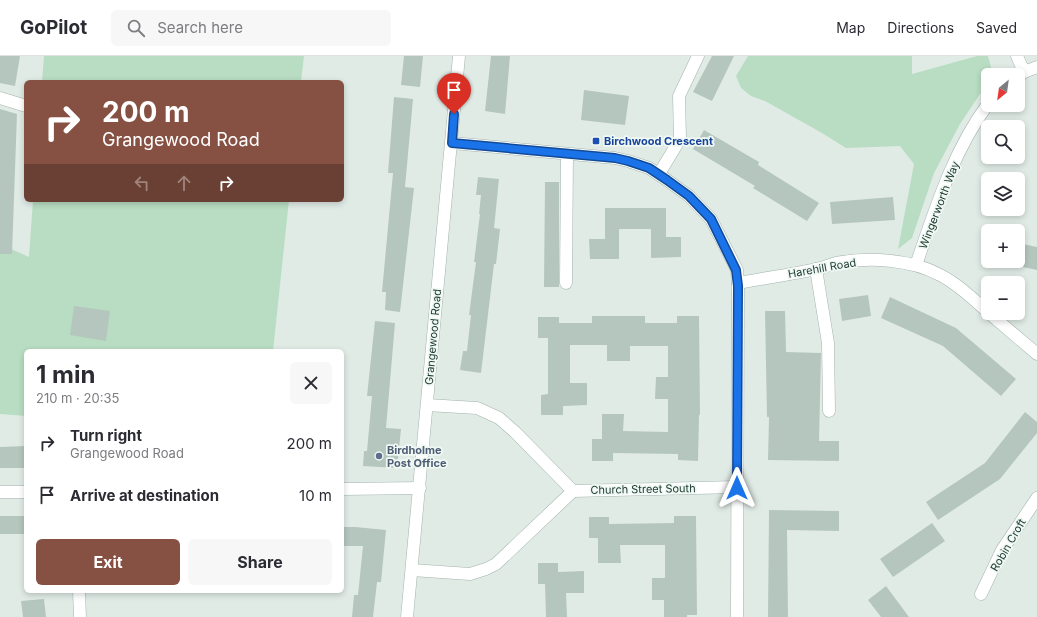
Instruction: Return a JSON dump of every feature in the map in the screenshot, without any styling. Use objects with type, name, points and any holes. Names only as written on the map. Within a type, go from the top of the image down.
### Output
[{"type":"street","name":"Grangewood Road","points":[[407,617],[459,56]]},
{"type":"street","points":[[658,174],[680,139],[679,96],[698,56]]},
{"type":"street","points":[[1017,56],[1020,68]]},
{"type":"street","points":[[1025,72],[1037,67]]},
{"type":"street","points":[[0,98],[24,105]]},
{"type":"street","name":"Wingerworth Way","points":[[916,265],[943,188],[977,119],[982,112]]},
{"type":"street","points":[[452,143],[628,161],[649,168],[658,174],[689,196],[711,219],[736,270],[738,283],[737,617]]},
{"type":"street","points":[[566,283],[567,154]]},
{"type":"street","name":"Harehill Road","points":[[738,283],[816,269],[836,263],[892,261],[916,265],[940,274],[962,290],[981,307]]},
{"type":"street","points":[[816,269],[828,343],[829,411]]},
{"type":"street","name":"Harehill Road","points":[[996,320],[1037,354]]},
{"type":"street","points":[[412,570],[470,574],[486,569],[496,564],[574,491],[499,418],[477,408],[427,405]]},
{"type":"street","points":[[344,489],[420,488]]},
{"type":"street","name":"Church Street South","points":[[574,491],[737,488]]},
{"type":"street","points":[[0,492],[24,492]]},
{"type":"street","name":"Robin Croft","points":[[981,594],[1002,550],[1037,498]]},
{"type":"street","points":[[78,593],[80,617]]},
{"type":"green space","points":[[44,56],[304,56],[301,80],[42,80]]},
{"type":"green space","points":[[748,56],[912,56],[912,74],[977,56],[988,56],[991,68],[981,68],[981,92],[960,124],[934,173],[912,238],[898,249],[914,164],[900,146],[846,148],[765,101],[751,96],[741,88],[736,76]]},
{"type":"green space","points":[[33,202],[289,202],[273,349],[24,349],[24,416],[0,414],[0,244],[29,257]]},
{"type":"building","points":[[0,56],[20,56],[15,86],[0,83]]},
{"type":"building","points":[[404,56],[423,56],[420,87],[401,85]]},
{"type":"building","points":[[491,56],[510,56],[505,114],[485,111]]},
{"type":"building","points":[[712,56],[734,56],[712,101],[693,92]]},
{"type":"building","points":[[584,90],[629,96],[625,125],[581,120]]},
{"type":"building","points":[[394,97],[413,99],[405,187],[414,188],[400,312],[385,310],[386,292],[382,292],[393,173],[388,173]]},
{"type":"building","points":[[0,109],[17,114],[12,254],[0,254]]},
{"type":"building","points":[[704,130],[759,162],[758,165],[819,203],[807,221],[753,188],[755,186],[693,149]]},
{"type":"building","points":[[478,177],[499,179],[494,228],[500,229],[496,264],[494,264],[481,373],[460,370],[463,351],[467,351],[471,315],[469,315],[476,262],[474,262],[481,195],[476,195]]},
{"type":"building","points":[[545,182],[559,182],[559,287],[544,287]]},
{"type":"building","points":[[893,197],[895,220],[832,224],[830,202]]},
{"type":"building","points":[[605,208],[666,208],[666,237],[681,237],[681,257],[651,258],[651,229],[619,229],[619,259],[590,259],[589,239],[605,239]]},
{"type":"building","points":[[1025,244],[1037,247],[1037,270],[1025,267]]},
{"type":"building","points":[[868,295],[871,316],[842,321],[839,299]]},
{"type":"building","points":[[890,297],[956,328],[1016,379],[1001,396],[943,346],[881,318]]},
{"type":"building","points":[[74,306],[110,311],[106,341],[70,335]]},
{"type":"building","points":[[765,311],[785,311],[786,352],[821,353],[819,441],[839,441],[839,461],[768,460],[769,417],[767,417]]},
{"type":"building","points":[[592,316],[645,316],[645,323],[677,323],[677,316],[699,316],[700,415],[698,461],[678,460],[678,454],[613,453],[613,461],[592,461],[592,439],[602,439],[602,414],[624,414],[623,431],[668,432],[668,399],[655,399],[656,377],[668,377],[668,346],[630,346],[630,361],[607,361],[607,345],[570,345],[570,383],[587,383],[587,405],[563,406],[563,415],[541,415],[541,395],[548,394],[548,338],[538,338],[538,317],[559,317],[559,323],[592,323]]},
{"type":"building","points":[[375,321],[395,323],[386,428],[401,429],[397,468],[363,466],[364,451],[367,451],[372,396],[367,396]]},
{"type":"building","points":[[1025,412],[1037,422],[1037,433],[1000,479],[938,520],[926,502],[985,463]]},
{"type":"building","points":[[24,446],[24,468],[0,468],[0,447]]},
{"type":"building","points":[[769,510],[839,511],[839,531],[787,530],[788,617],[768,617]]},
{"type":"building","points":[[0,516],[24,516],[24,534],[0,534]]},
{"type":"building","points":[[674,516],[696,516],[697,615],[687,615],[687,617],[664,617],[664,600],[652,600],[652,578],[665,578],[665,545],[620,545],[621,563],[598,563],[598,538],[589,538],[589,517],[609,517],[609,524],[674,523]]},
{"type":"building","points":[[932,523],[945,541],[893,577],[880,559]]},
{"type":"building","points":[[344,527],[386,530],[381,582],[377,582],[373,617],[352,617],[354,595],[358,595],[363,546],[344,546]]},
{"type":"building","points":[[538,563],[558,563],[558,572],[584,571],[584,593],[566,593],[567,617],[546,617],[545,584],[538,584]]},
{"type":"building","points":[[886,586],[909,617],[881,617],[868,600]]},
{"type":"building","points":[[44,599],[46,617],[23,617],[21,601]]},
{"type":"place","name":"Birchwood Crescent","points":[[596,141]]},
{"type":"place","name":"Birdholme Post Office","points":[[379,456]]},
{"type":"route","points":[[454,114],[452,143],[615,158],[628,161],[649,168],[667,180],[689,196],[711,219],[736,270],[738,286],[737,488]]}]
